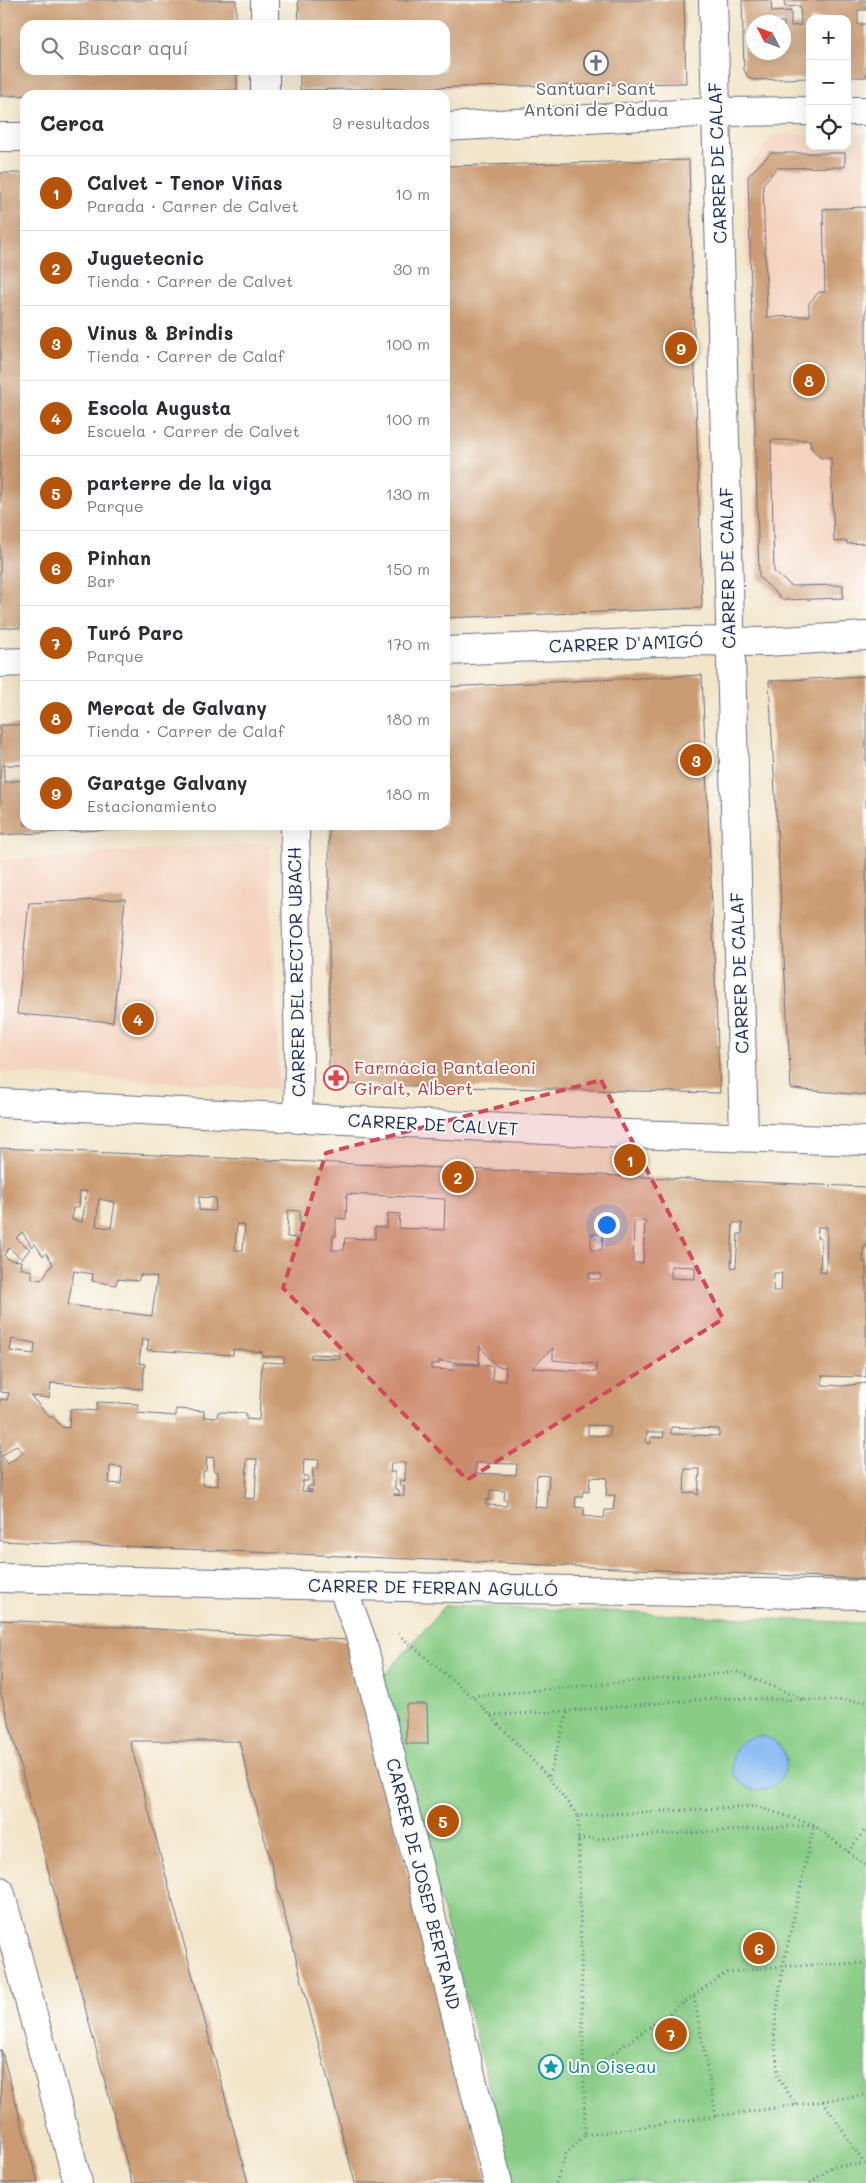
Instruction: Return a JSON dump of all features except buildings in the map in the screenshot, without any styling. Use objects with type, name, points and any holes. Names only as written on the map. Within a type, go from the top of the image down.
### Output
[{"type":"street","points":[[265,0],[265,20]]},
{"type":"street","name":"CARRER DE CALAF","points":[[713,0],[744,1136]]},
{"type":"street","points":[[265,75],[265,90]]},
{"type":"street","points":[[450,127],[716,112],[806,111]]},
{"type":"street","points":[[851,111],[866,111]]},
{"type":"street","points":[[0,137],[20,137]]},
{"type":"street","name":"CARRER D'AMIGÓ","points":[[450,650],[866,636]]},
{"type":"street","points":[[0,663],[20,662]]},
{"type":"street","name":"CARRER DEL RECTOR UBACH","points":[[295,830],[299,1064],[298,1119]]},
{"type":"street","name":"CARRER DE CALVET","points":[[0,1103],[628,1134],[866,1141]]},
{"type":"street","name":"CARRER DE FERRAN AGULLÓ","points":[[0,1578],[866,1595]]},
{"type":"street","name":"CARRER DE JOSEP BERTRAND","points":[[342,1586],[362,1641],[498,2183]]},
{"type":"street","points":[[1,1898],[78,2183]]},
{"type":"path","points":[[398,1634],[473,1696],[548,1777],[578,1816],[585,2135]]},
{"type":"path","points":[[473,1696],[738,1672],[806,1700]]},
{"type":"path","points":[[491,1716],[716,1698],[866,1701]]},
{"type":"path","points":[[548,1777],[568,1711]]},
{"type":"path","points":[[578,1816],[755,1806],[814,1826],[866,1866]]},
{"type":"path","points":[[578,1840],[814,1826]]},
{"type":"path","points":[[796,2104],[778,2077],[774,2032],[783,1966],[814,1826]]},
{"type":"path","points":[[848,1852],[866,1829]]},
{"type":"path","points":[[584,2074],[725,1973],[783,1966],[866,1963]]},
{"type":"path","points":[[694,1997],[716,2116]]},
{"type":"path","points":[[556,2183],[566,2154],[585,2135],[866,2095]]},
{"type":"path","points":[[823,2101],[865,2164]]},
{"type":"path","points":[[810,2183],[833,2166],[865,2164]]},
{"type":"highlighted area","points":[[601,1080],[723,1319],[467,1480],[283,1288],[326,1153]]},
{"type":"shaded area","points":[[851,133],[866,133],[866,602],[779,606],[755,578],[754,448],[743,174],[773,135],[806,134],[806,150],[851,150]]},
{"type":"shaded area","points":[[269,843],[279,1089],[0,1072],[0,860]]},
{"type":"green space","points":[[446,1605],[866,1623],[866,2183],[514,2183],[382,1678]]},
{"type":"water","points":[[754,1736],[764,1736],[774,1740],[782,1748],[786,1763],[782,1778],[774,1786],[764,1790],[754,1790],[744,1786],[736,1778],[732,1768],[732,1758],[736,1748],[744,1740]]},
{"type":"place","name":"Santuari Sant Antoni de Pàdua","points":[[596,63]]},
{"type":"place","name":"Garatge Galvany","points":[[681,348]]},
{"type":"place","name":"Mercat de Galvany","points":[[809,380]]},
{"type":"place","name":"Vinus & Brindis","points":[[696,760]]},
{"type":"place","name":"Escola Augusta","points":[[138,1019]]},
{"type":"place","name":"Farmàcia Pantaleoni Giralt, Albert","points":[[336,1078]]},
{"type":"place","name":"Calvet - Tenor Viñas","points":[[630,1160]]},
{"type":"place","name":"Juguetecnic","points":[[458,1177]]},
{"type":"place","name":"parterre de la viga","points":[[443,1821]]},
{"type":"place","name":"Pinhan","points":[[759,1948]]},
{"type":"place","name":"Turó Parc","points":[[671,2034]]},
{"type":"place","name":"Un Oiseau","points":[[551,2067]]}]
